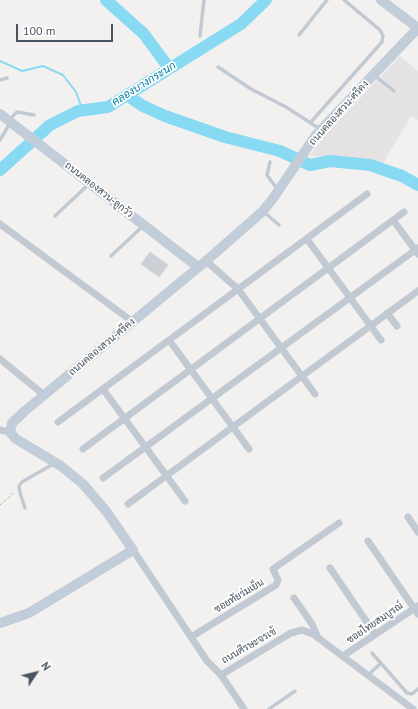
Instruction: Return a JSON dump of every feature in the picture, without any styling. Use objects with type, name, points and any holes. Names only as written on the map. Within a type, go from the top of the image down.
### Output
[{"type":"street","points":[[381,0],[391,5],[418,28]]},
{"type":"street","name":"ถนนคลองสวน-ศรีคง","points":[[133,550],[106,511],[83,484],[56,463],[5,431],[44,395],[133,322],[263,211],[321,130],[418,28]]},
{"type":"street","name":"ถนนคลองสวน-ลูกวัว","points":[[0,114],[144,225],[202,264]]},
{"type":"street","points":[[58,422],[367,194]]},
{"type":"street","points":[[82,449],[404,212]]},
{"type":"street","points":[[103,478],[281,346],[417,251],[393,220]]},
{"type":"street","points":[[0,224],[133,322]]},
{"type":"street","points":[[307,239],[381,340]]},
{"type":"street","points":[[202,264],[238,289],[315,394]]},
{"type":"street","points":[[128,504],[418,291]]},
{"type":"street","points":[[387,313],[397,326]]},
{"type":"street","points":[[169,340],[210,399],[249,449]]},
{"type":"street","points":[[0,359],[44,395]]},
{"type":"street","points":[[103,389],[185,500]]},
{"type":"street","points":[[408,517],[418,532]]},
{"type":"street","name":"ซอยทัยร่มเย็น","points":[[191,637],[276,585],[278,580],[273,569],[339,523]]},
{"type":"street","points":[[368,541],[417,609]]},
{"type":"street","points":[[0,622],[30,613],[133,550]]},
{"type":"street","name":"ถนนศีรษะจรเข้","points":[[133,550],[207,661],[221,675],[297,631],[307,631],[343,656],[413,709]]},
{"type":"street","points":[[330,568],[375,634]]},
{"type":"street","points":[[294,598],[312,624],[318,638]]},
{"type":"street","name":"ซอยไทยสมบูรณ์","points":[[343,656],[375,634],[417,609]]},
{"type":"street","points":[[221,675],[244,709]]},
{"type":"lane","points":[[200,36],[204,0]]},
{"type":"lane","points":[[299,35],[326,0]]},
{"type":"lane","points":[[310,123],[382,42],[383,36],[380,30],[344,0]]},
{"type":"lane","points":[[218,67],[251,89],[286,107],[321,130]]},
{"type":"lane","points":[[374,74],[394,91]]},
{"type":"lane","points":[[0,80],[7,78]]},
{"type":"lane","points":[[0,140],[10,121],[17,112],[34,115]]},
{"type":"lane","points":[[270,162],[266,176],[279,190]]},
{"type":"lane","points":[[55,216],[90,183]]},
{"type":"lane","points":[[263,211],[279,225]]},
{"type":"lane","points":[[111,256],[144,225]]},
{"type":"lane","points":[[25,508],[19,488],[22,482],[56,463]]},
{"type":"lane","points":[[372,653],[409,694],[418,689]]},
{"type":"lane","points":[[368,675],[380,663]]},
{"type":"lane","points":[[269,709],[296,691]]},
{"type":"path","points":[[0,505],[19,488]]},
{"type":"shaded area","points":[[400,56],[418,71],[418,120],[411,116],[382,165],[340,157],[309,156],[327,133]]},
{"type":"building","points":[[150,252],[168,265],[159,277],[141,264]]},
{"type":"waterway","points":[[106,0],[144,34],[169,68]]},
{"type":"waterway","name":"คลองบางกระนก","points":[[0,170],[50,125],[78,111],[108,107],[241,24],[266,0]]},
{"type":"waterway","points":[[0,61],[22,71],[43,66],[63,75],[76,92],[83,111]]},
{"type":"waterway","points":[[128,96],[143,106],[165,116],[225,137],[280,151],[310,165],[330,161],[370,165],[402,176],[418,185]]}]
